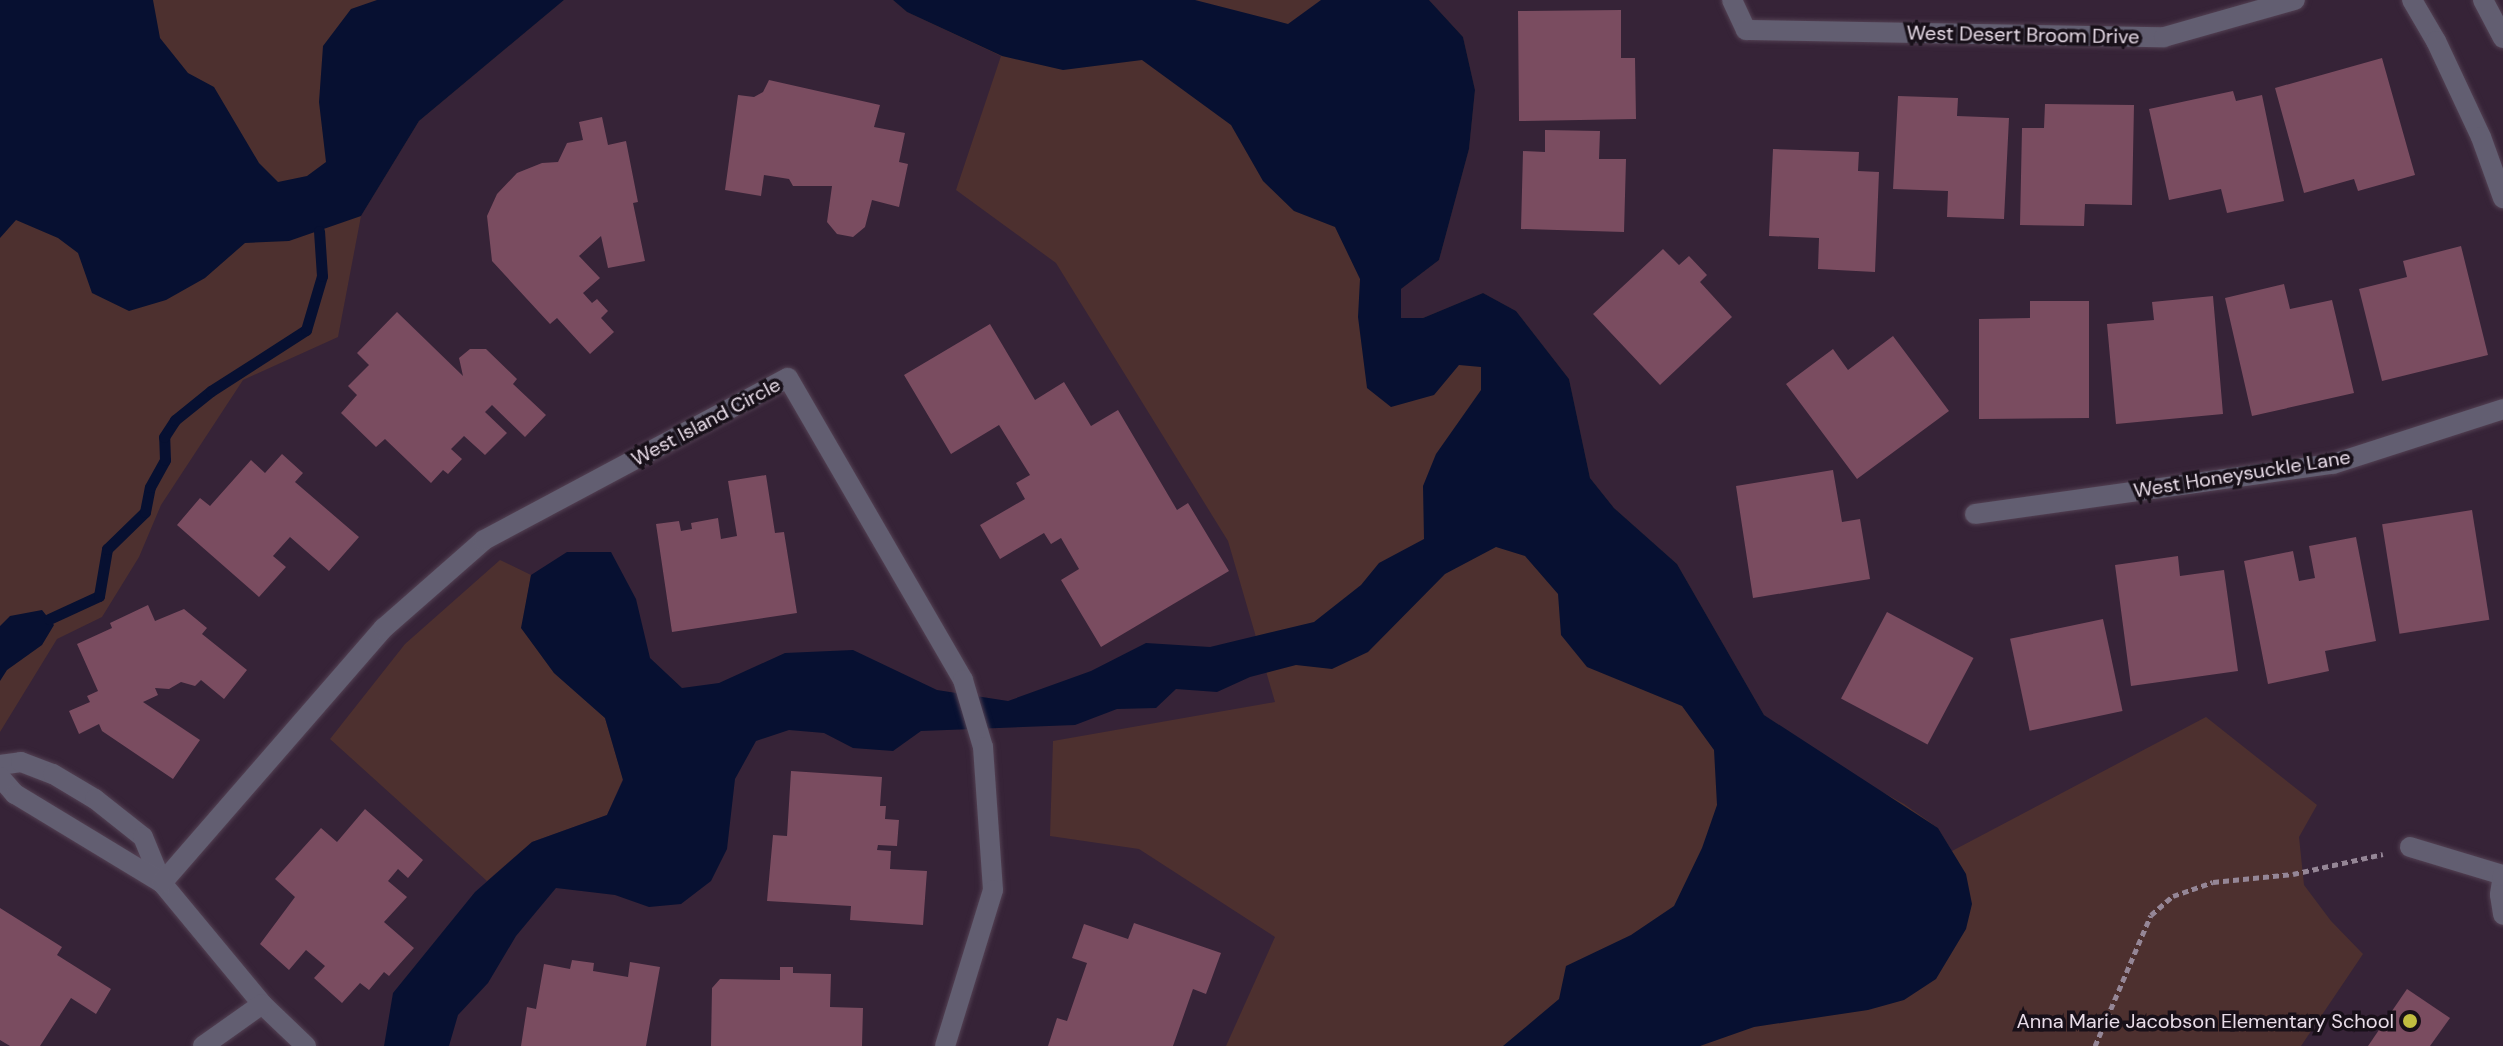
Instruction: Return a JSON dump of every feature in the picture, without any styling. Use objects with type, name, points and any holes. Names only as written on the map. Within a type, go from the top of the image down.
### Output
[{"type":"street","name":"West Desert Broom Drive","points":[[1732,0],[1746,30],[2164,37],[2295,0]]},
{"type":"street","points":[[2412,0],[2436,41],[2481,137],[2503,198]]},
{"type":"street","points":[[2483,0],[2503,38]]},
{"type":"street","name":"West Island Circle","points":[[162,883],[384,628],[484,540],[788,378],[963,680],[983,747],[993,890],[945,1046]]},
{"type":"street","name":"West Honeysuckle Lane","points":[[1975,514],[2333,464],[2503,409]]},
{"type":"street","points":[[0,765],[21,762],[53,774],[95,799],[143,837],[162,883],[262,1004],[306,1046]]},
{"type":"street","points":[[0,777],[15,794],[162,883]]},
{"type":"street","points":[[2410,847],[2503,875],[2500,895],[2503,915]]},
{"type":"street","points":[[203,1046],[262,1004]]},
{"type":"path","points":[[2095,1046],[2151,915],[2173,896],[2213,882],[2293,874],[2410,847]]},
{"type":"shaded area","points":[[0,0],[564,0],[419,121],[361,216],[338,337],[243,380],[161,505],[139,557],[102,617],[57,639],[0,732]]},
{"type":"shaded area","points":[[893,0],[1429,0],[1463,37],[1475,90],[1469,149],[1439,260],[1401,289],[1401,318],[1423,318],[1483,293],[1516,311],[1569,379],[1590,478],[1614,508],[1677,564],[1764,715],[1938,828],[1952,851],[2206,717],[2317,805],[2299,837],[2304,885],[2331,921],[2363,954],[2301,1046],[1226,1046],[1275,937],[1139,849],[1050,836],[1053,741],[1275,702],[1228,541],[1056,263],[956,190],[1001,56],[907,12]]},
{"type":"shaded area","points":[[500,560],[531,575],[522,628],[554,673],[605,718],[623,779],[607,815],[532,842],[487,881],[330,739],[405,644]]},
{"type":"water","points":[[0,0],[153,0],[160,38],[188,73],[214,87],[259,163],[278,182],[307,176],[326,162],[319,102],[323,46],[351,9],[377,0],[564,0],[419,121],[361,216],[289,241],[245,243],[205,278],[166,300],[129,311],[92,293],[78,253],[58,238],[16,220],[0,238]]},
{"type":"water","points":[[893,0],[1195,0],[1288,24],[1321,0],[1429,0],[1463,37],[1475,90],[1469,149],[1439,260],[1401,289],[1401,318],[1423,318],[1483,293],[1516,311],[1569,379],[1590,478],[1614,508],[1677,564],[1764,715],[1938,828],[1966,874],[1972,904],[1966,929],[1936,979],[1904,1000],[1868,1010],[1754,1027],[1700,1046],[1503,1046],[1559,999],[1566,966],[1631,935],[1674,906],[1702,848],[1717,805],[1714,750],[1682,706],[1587,667],[1561,635],[1558,594],[1525,556],[1496,547],[1445,574],[1368,652],[1332,669],[1296,665],[1250,677],[1217,692],[1176,689],[1156,708],[1117,709],[1075,725],[921,731],[893,751],[853,748],[824,733],[789,730],[756,741],[735,779],[727,849],[711,881],[681,904],[649,907],[615,895],[556,888],[516,936],[488,983],[458,1015],[449,1046],[384,1046],[393,993],[475,892],[532,842],[607,815],[623,780],[605,718],[554,673],[521,628],[531,575],[567,552],[611,552],[636,599],[650,658],[682,688],[719,683],[785,653],[853,650],[937,690],[1008,701],[1091,671],[1146,643],[1210,647],[1314,622],[1361,585],[1379,563],[1424,539],[1423,486],[1436,454],[1481,390],[1481,367],[1459,365],[1434,395],[1391,407],[1367,388],[1358,317],[1360,279],[1335,227],[1294,211],[1263,181],[1231,125],[1142,60],[1063,70],[1002,56],[907,12]]},
{"type":"water","points":[[42,610],[54,625],[42,645],[7,670],[0,681],[0,626],[10,616]]},
{"type":"building","points":[[1621,10],[1621,58],[1635,58],[1636,119],[1519,121],[1518,11]]},
{"type":"building","points":[[2382,58],[2415,175],[2358,191],[2354,179],[2304,193],[2275,88]]},
{"type":"building","points":[[769,80],[880,105],[874,127],[905,133],[899,162],[908,164],[899,207],[872,200],[865,227],[853,237],[837,234],[827,222],[832,186],[793,186],[789,179],[764,175],[761,196],[725,190],[738,95],[754,97],[763,92]]},
{"type":"building","points":[[2233,91],[2236,101],[2262,95],[2284,201],[2227,213],[2221,189],[2169,200],[2149,109]]},
{"type":"building","points":[[1898,96],[1958,98],[1957,116],[2009,118],[2004,219],[1947,217],[1948,191],[1893,189]]},
{"type":"building","points":[[2045,104],[2134,105],[2132,205],[2085,204],[2084,226],[2020,225],[2022,128],[2044,128]]},
{"type":"building","points":[[602,117],[608,145],[626,141],[638,202],[633,203],[645,261],[608,268],[601,236],[579,256],[600,278],[583,293],[592,303],[597,299],[608,311],[601,318],[614,332],[590,354],[557,318],[550,324],[492,261],[487,216],[497,194],[517,173],[542,163],[558,162],[567,143],[583,140],[579,122]]},
{"type":"building","points":[[1545,130],[1600,131],[1599,159],[1626,159],[1624,232],[1521,229],[1523,151],[1545,152]]},
{"type":"building","points":[[1773,149],[1859,152],[1858,171],[1879,172],[1875,272],[1818,269],[1819,238],[1769,236]]},
{"type":"building","points":[[2461,246],[2488,355],[2382,381],[2359,289],[2407,277],[2403,261]]},
{"type":"building","points":[[1663,249],[1679,265],[1689,256],[1707,275],[1700,282],[1732,317],[1660,385],[1593,314]]},
{"type":"building","points":[[2284,284],[2290,309],[2332,300],[2354,393],[2252,416],[2225,298]]},
{"type":"building","points":[[2213,296],[2223,414],[2116,424],[2107,324],[2154,320],[2152,302]]},
{"type":"building","points":[[2030,301],[2089,301],[2089,418],[1979,419],[1979,319],[2030,318]]},
{"type":"building","points":[[397,312],[463,376],[459,358],[470,349],[486,349],[517,379],[513,384],[546,415],[525,437],[492,405],[485,412],[507,433],[485,455],[464,436],[451,449],[462,459],[448,474],[443,470],[431,483],[385,439],[376,447],[341,413],[357,395],[348,386],[369,365],[357,353]]},
{"type":"building","points":[[990,324],[1035,400],[1064,382],[1091,426],[1118,410],[1177,510],[1188,503],[1229,571],[1101,647],[1061,580],[1079,569],[1061,538],[1051,544],[1044,533],[1000,559],[980,525],[1025,499],[1016,483],[1030,475],[999,425],[951,454],[904,375]]},
{"type":"building","points":[[1893,336],[1949,411],[1857,479],[1786,384],[1833,349],[1848,370]]},
{"type":"building","points":[[282,454],[303,473],[295,482],[359,537],[329,571],[290,537],[273,556],[286,567],[259,597],[177,525],[200,498],[210,506],[251,460],[265,473]]},
{"type":"building","points":[[1833,470],[1842,522],[1860,519],[1870,579],[1753,598],[1736,486]]},
{"type":"building","points":[[766,475],[775,533],[784,532],[797,613],[672,632],[656,524],[679,521],[681,531],[692,529],[691,523],[718,518],[721,539],[737,536],[728,481]]},
{"type":"building","points":[[2472,510],[2489,620],[2399,634],[2382,524]]},
{"type":"building","points":[[2356,537],[2376,641],[2325,651],[2329,671],[2268,684],[2244,561],[2293,551],[2299,581],[2315,578],[2309,546]]},
{"type":"building","points":[[2178,556],[2180,576],[2224,570],[2238,671],[2131,686],[2115,565]]},
{"type":"building","points":[[148,605],[155,621],[184,609],[207,628],[202,634],[247,670],[224,699],[201,680],[195,686],[181,682],[169,689],[155,688],[158,695],[143,702],[200,740],[173,779],[102,731],[99,724],[79,734],[69,711],[90,702],[87,696],[98,691],[77,644],[112,628],[110,623]]},
{"type":"building","points":[[1887,612],[1974,658],[1928,745],[1841,699]]},
{"type":"building","points":[[2103,619],[2123,711],[2030,731],[2010,639]]},
{"type":"building","points":[[791,771],[882,777],[880,806],[886,806],[885,819],[899,820],[897,846],[878,845],[877,850],[891,851],[890,869],[927,871],[923,925],[850,920],[851,906],[767,901],[773,835],[787,836]]},
{"type":"building","points":[[365,809],[423,860],[408,878],[398,869],[388,881],[407,897],[384,922],[414,948],[389,976],[384,972],[369,990],[360,983],[342,1003],[314,978],[325,966],[306,950],[289,970],[260,944],[295,897],[275,879],[321,828],[337,842]]},
{"type":"building","points":[[0,908],[62,947],[57,955],[111,989],[96,1014],[71,998],[40,1046],[10,1046],[0,1040]]},
{"type":"building","points":[[1134,923],[1221,953],[1206,994],[1193,989],[1173,1046],[1048,1046],[1057,1018],[1067,1021],[1087,963],[1072,958],[1084,924],[1128,939]]},
{"type":"building","points":[[572,960],[594,963],[593,971],[628,977],[630,962],[660,967],[646,1046],[521,1046],[527,1007],[536,1009],[544,964],[570,969]]},
{"type":"building","points":[[780,967],[793,967],[793,973],[831,974],[830,1007],[863,1008],[862,1046],[711,1046],[712,988],[720,979],[780,980]]},
{"type":"building","points":[[2407,989],[2450,1018],[2430,1046],[2368,1046]]},
{"type":"waterway","points":[[49,619],[99,596],[107,549],[145,512],[150,487],[165,460],[164,437],[175,420],[211,391],[306,330],[322,276],[319,231]]},
{"type":"place","name":"Anna Marie Jacobson Elementary School","points":[[2410,1021]]}]
